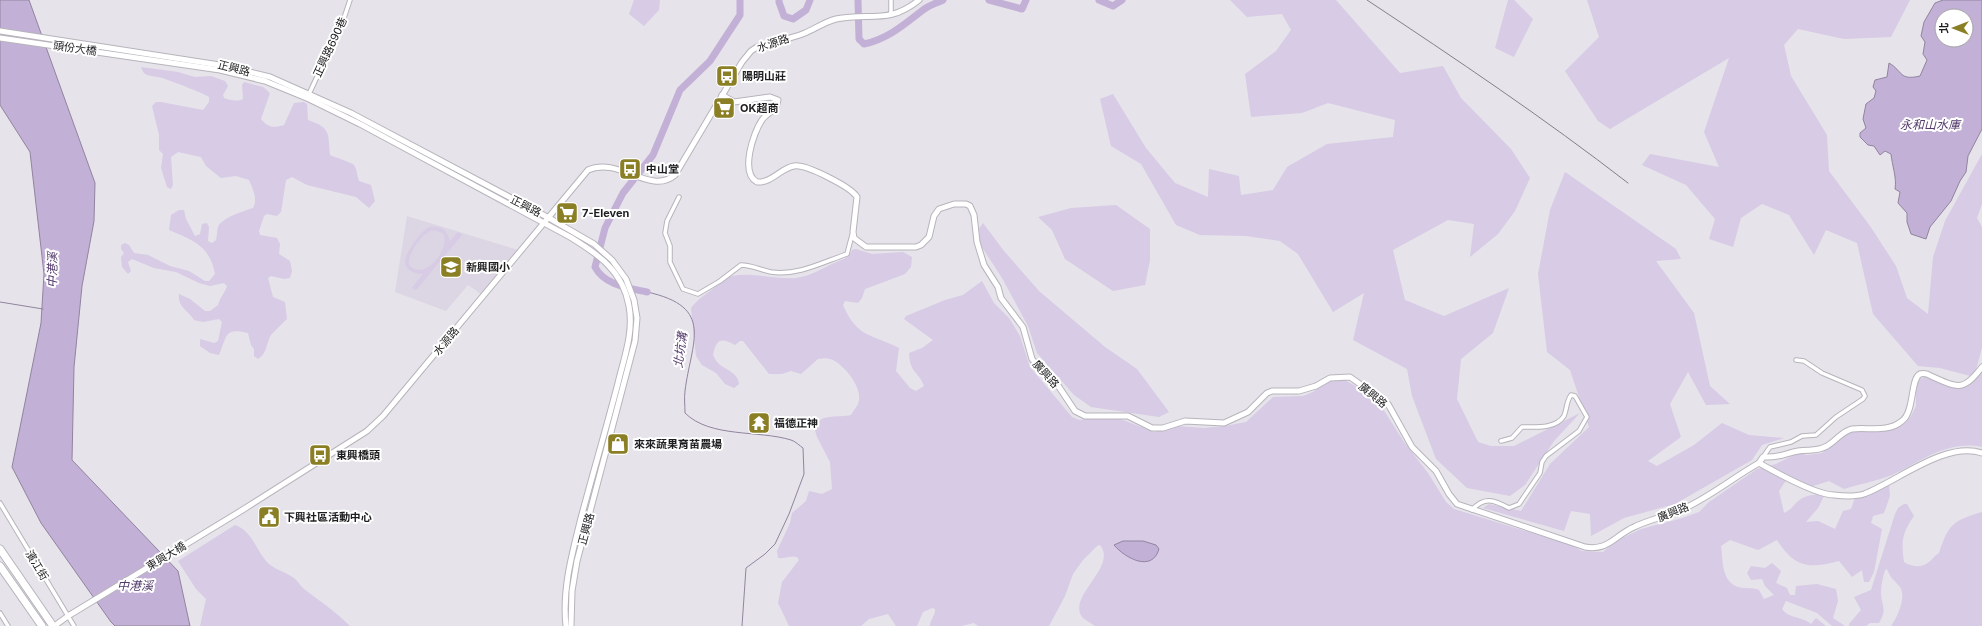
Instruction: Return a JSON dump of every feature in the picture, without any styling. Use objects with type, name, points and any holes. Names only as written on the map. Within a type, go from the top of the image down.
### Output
[{"type":"highway","points":[[0,549],[55,625]]},
{"type":"highway","points":[[0,566],[42,626]]},
{"type":"street","name":"正興路690巷","points":[[308,94],[343,21],[350,0]]},
{"type":"street","points":[[891,0],[891,15],[900,13],[919,0]]},
{"type":"street","name":"水源路","points":[[244,509],[351,442],[383,416],[588,170],[602,167],[615,168],[630,172],[643,178],[660,182],[666,181],[675,175],[742,62],[751,51],[757,47],[805,33],[827,22],[838,19],[891,15]]},
{"type":"street","name":"頭份大橋","points":[[0,31],[149,53]]},
{"type":"street","name":"頭份大橋","points":[[0,38],[150,59]]},
{"type":"street","name":"正興路","points":[[149,53],[226,66],[270,77],[351,113],[549,218],[594,244],[612,260],[626,279],[634,300],[637,318],[635,341],[577,561],[572,591],[571,626]]},
{"type":"street","name":"正興路","points":[[150,59],[220,70],[264,81],[309,98],[544,223],[593,251],[611,266],[629,304],[632,322],[614,399],[572,554],[566,587],[566,626]]},
{"type":"street","points":[[679,197],[667,221],[665,233],[670,246],[670,262],[686,291],[698,294],[720,281],[741,265],[752,265],[772,272],[803,270],[819,265],[829,259],[847,254],[853,232],[857,198],[855,193],[807,169],[795,166],[764,181],[757,182],[752,178],[750,171],[750,151],[756,131],[767,114],[776,108],[778,100],[770,96],[734,102],[722,95]]},
{"type":"street","name":"廣興路","points":[[853,232],[854,238],[866,247],[916,247],[921,245],[929,237],[934,216],[940,209],[954,204],[966,204],[970,206],[974,215],[977,242],[984,265],[998,287],[1001,298],[1023,327],[1032,359],[1040,369],[1057,384],[1075,411],[1079,414],[1085,416],[1128,416],[1152,428],[1163,428],[1185,420],[1224,423],[1248,412],[1267,393],[1272,391],[1299,391],[1316,386],[1330,378],[1350,377],[1388,404],[1412,447],[1436,471],[1448,494],[1457,504],[1585,547],[1596,549],[1608,545],[1618,535],[1634,527],[1686,508],[1759,463]]},
{"type":"street","points":[[1796,360],[1804,361],[1822,373],[1862,390],[1865,396],[1864,399],[1836,417],[1816,435],[1802,436],[1791,442],[1770,447],[1759,463],[1778,474],[1832,496],[1851,496],[1863,494],[1898,477],[1920,464],[1959,451],[1982,453]]},
{"type":"street","points":[[1762,457],[1776,458],[1796,451],[1820,450],[1851,429],[1893,427],[1902,421],[1908,414],[1912,400],[1914,383],[1917,376],[1927,374],[1953,386],[1958,386],[1965,385],[1972,380],[1982,367]]},
{"type":"street","points":[[1472,510],[1478,503],[1483,501],[1496,502],[1509,508],[1519,504],[1540,473],[1542,462],[1546,456],[1579,431],[1587,417],[1575,396],[1571,395],[1567,400],[1564,415],[1561,420],[1549,426],[1522,427],[1512,438],[1501,441]]},
{"type":"street","name":"濱江街","points":[[0,503],[74,626]]},
{"type":"street","name":"東興大橋","points":[[55,625],[244,509]]},
{"type":"street","points":[[0,613],[8,626]]},
{"type":"shaded area","points":[[634,0],[660,0],[659,10],[644,26],[629,14]]},
{"type":"shaded area","points":[[1230,0],[1336,0],[1400,73],[1443,66],[1461,98],[1511,149],[1530,178],[1515,211],[1498,234],[1470,257],[1474,224],[1448,220],[1393,250],[1405,300],[1444,316],[1509,288],[1493,333],[1461,359],[1457,399],[1478,442],[1491,446],[1514,446],[1580,413],[1554,441],[1525,485],[1510,496],[1467,488],[1436,459],[1412,396],[1407,369],[1353,340],[1364,293],[1333,312],[1298,254],[1280,241],[1246,236],[1200,235],[1176,225],[1141,164],[1111,146],[1100,99],[1113,94],[1146,148],[1175,183],[1208,197],[1209,169],[1239,176],[1241,195],[1273,190],[1287,167],[1327,144],[1393,137],[1395,120],[1328,103],[1302,113],[1251,117],[1245,74],[1276,51],[1291,30],[1282,14],[1247,17]]},
{"type":"shaded area","points":[[1508,0],[1514,0],[1533,19],[1514,57],[1495,48]]},
{"type":"shaded area","points":[[1587,0],[1910,0],[1891,37],[1844,39],[1798,29],[1784,45],[1791,76],[1827,135],[1829,171],[1870,226],[1896,266],[1907,298],[1928,314],[1933,257],[1945,221],[1982,154],[1982,204],[1977,218],[1982,227],[1982,348],[1974,377],[1940,368],[1918,366],[1873,314],[1857,243],[1826,230],[1814,255],[1789,215],[1762,204],[1741,218],[1733,247],[1709,239],[1715,219],[1686,185],[1642,165],[1650,154],[1719,167],[1704,132],[1729,58],[1610,129],[1598,121],[1565,71],[1599,37]]},
{"type":"shaded area","points":[[141,67],[178,72],[195,77],[211,76],[225,81],[228,86],[223,95],[224,98],[231,100],[243,99],[242,85],[244,82],[263,87],[270,93],[261,119],[269,126],[277,127],[284,125],[294,103],[304,102],[307,104],[308,120],[321,126],[327,132],[330,155],[353,164],[356,168],[359,181],[371,185],[375,201],[369,208],[356,197],[307,185],[292,177],[286,180],[281,212],[277,216],[267,214],[264,216],[259,231],[260,235],[277,238],[280,244],[279,254],[290,261],[292,271],[290,278],[284,279],[271,276],[268,278],[273,297],[285,302],[287,319],[271,335],[265,351],[258,359],[254,356],[254,349],[251,345],[248,333],[240,331],[230,332],[225,338],[219,355],[210,353],[200,346],[200,339],[214,343],[218,341],[222,322],[219,319],[203,322],[194,320],[180,302],[179,294],[190,299],[205,311],[210,311],[218,305],[225,291],[227,286],[224,283],[210,286],[199,283],[176,272],[154,268],[132,259],[128,262],[131,271],[128,274],[122,267],[121,257],[124,253],[121,249],[121,245],[125,243],[129,245],[134,253],[148,255],[170,266],[189,271],[205,281],[209,281],[215,274],[213,264],[205,250],[186,237],[169,230],[171,215],[179,210],[184,210],[186,219],[195,236],[200,234],[202,224],[207,223],[209,227],[208,241],[212,243],[216,240],[218,227],[223,221],[233,215],[253,208],[255,202],[249,180],[236,176],[221,178],[206,166],[201,157],[178,152],[171,157],[173,185],[171,189],[167,187],[161,168],[163,154],[159,150],[159,135],[152,106],[156,102],[161,102],[203,110],[209,102],[209,97],[172,81],[160,77],[150,76],[144,73]]},
{"type":"shaded area","points":[[1565,172],[1676,249],[1681,259],[1656,261],[1694,313],[1710,386],[1730,404],[1706,405],[1688,372],[1670,404],[1681,437],[1648,461],[1657,466],[1694,445],[1722,423],[1749,435],[1784,438],[1762,445],[1752,460],[1675,504],[1624,518],[1591,536],[1590,514],[1571,511],[1564,531],[1483,508],[1489,504],[1521,511],[1550,464],[1589,427],[1570,370],[1547,352],[1538,274],[1550,210]]},
{"type":"shaded area","points":[[1116,205],[1150,229],[1150,260],[1145,285],[1113,291],[1065,259],[1052,230],[1038,217],[1071,208]]},
{"type":"shaded area","name":"新興國小","points":[[407,216],[518,250],[481,294],[468,285],[446,311],[395,292]]},
{"type":"shaded area","points":[[983,223],[1004,251],[1039,291],[1105,347],[1137,369],[1169,412],[1159,417],[1091,407],[1074,395],[1037,353],[1028,326],[1002,278],[980,244],[979,229]]},
{"type":"shaded area","points":[[428,228],[441,228],[445,231],[450,241],[458,232],[462,235],[416,290],[412,288],[423,274],[410,270],[405,263],[410,248]],"holes":[[[434,230],[443,233],[445,239],[444,246],[435,261],[422,270],[415,269],[409,265],[409,260],[413,249],[425,234]]]},
{"type":"shaded area","points":[[856,249],[872,254],[903,252],[912,257],[911,267],[905,274],[865,289],[862,298],[858,303],[845,301],[843,305],[854,324],[866,334],[899,348],[896,371],[910,388],[916,391],[924,386],[911,365],[909,353],[922,348],[933,340],[904,319],[906,316],[945,300],[963,295],[982,281],[994,303],[1009,318],[1020,336],[1030,367],[1072,417],[1079,420],[1100,417],[1118,418],[1154,432],[1177,426],[1204,428],[1225,426],[1246,422],[1273,397],[1303,396],[1313,392],[1333,377],[1343,379],[1376,398],[1404,442],[1428,473],[1446,502],[1454,509],[1571,545],[1582,551],[1603,552],[1616,541],[1641,529],[1699,512],[1709,502],[1757,469],[1776,464],[1798,453],[1807,455],[1822,453],[1844,436],[1856,430],[1888,429],[1904,424],[1911,416],[1916,406],[1916,386],[1920,379],[1926,376],[1946,385],[1968,384],[1982,371],[1982,447],[1957,446],[1946,449],[1924,458],[1892,475],[1844,489],[1829,481],[1810,487],[1789,476],[1779,491],[1784,513],[1790,510],[1797,502],[1806,496],[1825,494],[1818,508],[1806,522],[1818,521],[1835,529],[1843,511],[1851,509],[1856,495],[1889,483],[1890,496],[1884,513],[1873,516],[1871,523],[1882,529],[1874,572],[1869,582],[1864,582],[1862,570],[1852,577],[1839,561],[1828,564],[1811,565],[1797,561],[1790,556],[1777,540],[1758,550],[1730,540],[1721,546],[1724,570],[1728,580],[1738,587],[1759,590],[1764,599],[1774,595],[1765,586],[1762,579],[1751,580],[1747,573],[1751,566],[1765,568],[1772,563],[1781,571],[1776,583],[1787,588],[1790,595],[1795,595],[1796,586],[1817,584],[1836,589],[1838,601],[1833,618],[1845,626],[1832,626],[1817,613],[1786,601],[1782,609],[1788,614],[1811,624],[1816,618],[1826,626],[1095,626],[1082,617],[1079,609],[1081,600],[1103,563],[1104,554],[1100,545],[1097,546],[1083,560],[1073,574],[1065,596],[1049,626],[978,626],[974,623],[961,626],[930,626],[935,611],[935,609],[932,608],[923,612],[917,626],[896,626],[888,614],[869,619],[861,626],[789,626],[778,603],[782,582],[799,560],[797,557],[778,558],[777,551],[790,523],[792,513],[806,501],[809,491],[822,494],[832,489],[830,462],[817,437],[814,427],[825,418],[851,415],[858,404],[859,398],[856,385],[853,379],[838,363],[824,358],[818,359],[801,374],[791,371],[782,374],[769,374],[743,341],[740,341],[735,345],[723,340],[716,346],[713,355],[718,363],[734,374],[739,384],[734,388],[725,384],[716,373],[702,365],[696,356],[691,308],[726,278],[742,275],[788,278],[806,276],[845,258],[852,250]]},
{"type":"shaded area","points":[[1904,504],[1907,504],[1914,516],[1907,527],[1903,538],[1904,562],[1916,566],[1926,564],[1939,553],[1949,529],[1953,525],[1964,518],[1982,512],[1982,626],[1891,626],[1896,618],[1902,602],[1902,591],[1891,578],[1887,569],[1885,570],[1881,589],[1884,610],[1879,623],[1870,623],[1866,626],[1849,626],[1861,610],[1854,597],[1871,590],[1895,514],[1898,508]]},
{"type":"shaded area","points":[[235,525],[246,532],[269,564],[294,578],[303,588],[334,611],[350,626],[200,626],[206,599],[196,589],[178,561]]},
{"type":"water","name":"中港溪","points":[[0,0],[29,0],[95,183],[94,221],[82,286],[74,367],[72,460],[178,571],[190,626],[115,626],[41,523],[12,467],[41,323],[44,274],[30,152],[0,105]]},
{"type":"water","name":"永和山水庫","points":[[1943,0],[1982,0],[1982,129],[1968,156],[1966,172],[1951,201],[1930,227],[1926,239],[1911,234],[1907,222],[1907,213],[1898,203],[1900,192],[1895,189],[1895,176],[1891,154],[1885,151],[1880,155],[1874,146],[1868,145],[1860,137],[1860,133],[1866,128],[1863,119],[1866,104],[1874,98],[1876,91],[1873,87],[1875,80],[1887,77],[1889,63],[1905,76],[1920,76],[1927,60],[1923,54],[1925,42],[1921,36],[1924,22],[1935,3]]},
{"type":"water","points":[[1123,541],[1143,541],[1156,545],[1159,549],[1156,556],[1151,560],[1145,562],[1138,561],[1119,550],[1114,545]]},
{"type":"waterway","name":"北坑溝","points":[[647,292],[611,282],[604,278],[595,267],[605,228],[623,193],[653,155],[680,90],[710,61],[740,15],[740,0]]},
{"type":"waterway","name":"北坑溝","points":[[779,0],[784,16],[793,19],[806,10],[810,0]]},
{"type":"waterway","name":"北坑溝","points":[[858,0],[859,39],[864,44],[881,39],[903,26],[925,8],[943,0]]},
{"type":"waterway","name":"北坑溝","points":[[989,0],[1022,9],[1026,0]]},
{"type":"waterway","name":"北坑溝","points":[[1099,0],[1113,6],[1122,0]]},
{"type":"waterway","name":"北坑溝","points":[[647,292],[669,299],[683,307],[691,317],[694,329],[694,342],[685,391],[685,413],[695,421],[721,430],[778,437],[796,442],[803,448],[804,474],[789,514],[775,544],[765,554],[746,568],[742,626]]},
{"type":"waterway","points":[[0,302],[43,309]]},
{"type":"railway","points":[[1367,0],[1532,112],[1628,183]]},
{"type":"place","name":"陽明山莊","points":[[727,76]]},
{"type":"place","name":"OK超商","points":[[724,108]]},
{"type":"place","name":"中山堂","points":[[630,169]]},
{"type":"place","name":"7-Eleven","points":[[567,213]]},
{"type":"place","name":"新興國小","points":[[451,267]]},
{"type":"place","name":"福德正神","points":[[759,423]]},
{"type":"place","name":"來來蔬果育苗農場","points":[[618,444]]},
{"type":"place","name":"東興橋頭","points":[[320,455]]},
{"type":"place","name":"下興社區活動中心","points":[[269,517]]}]
